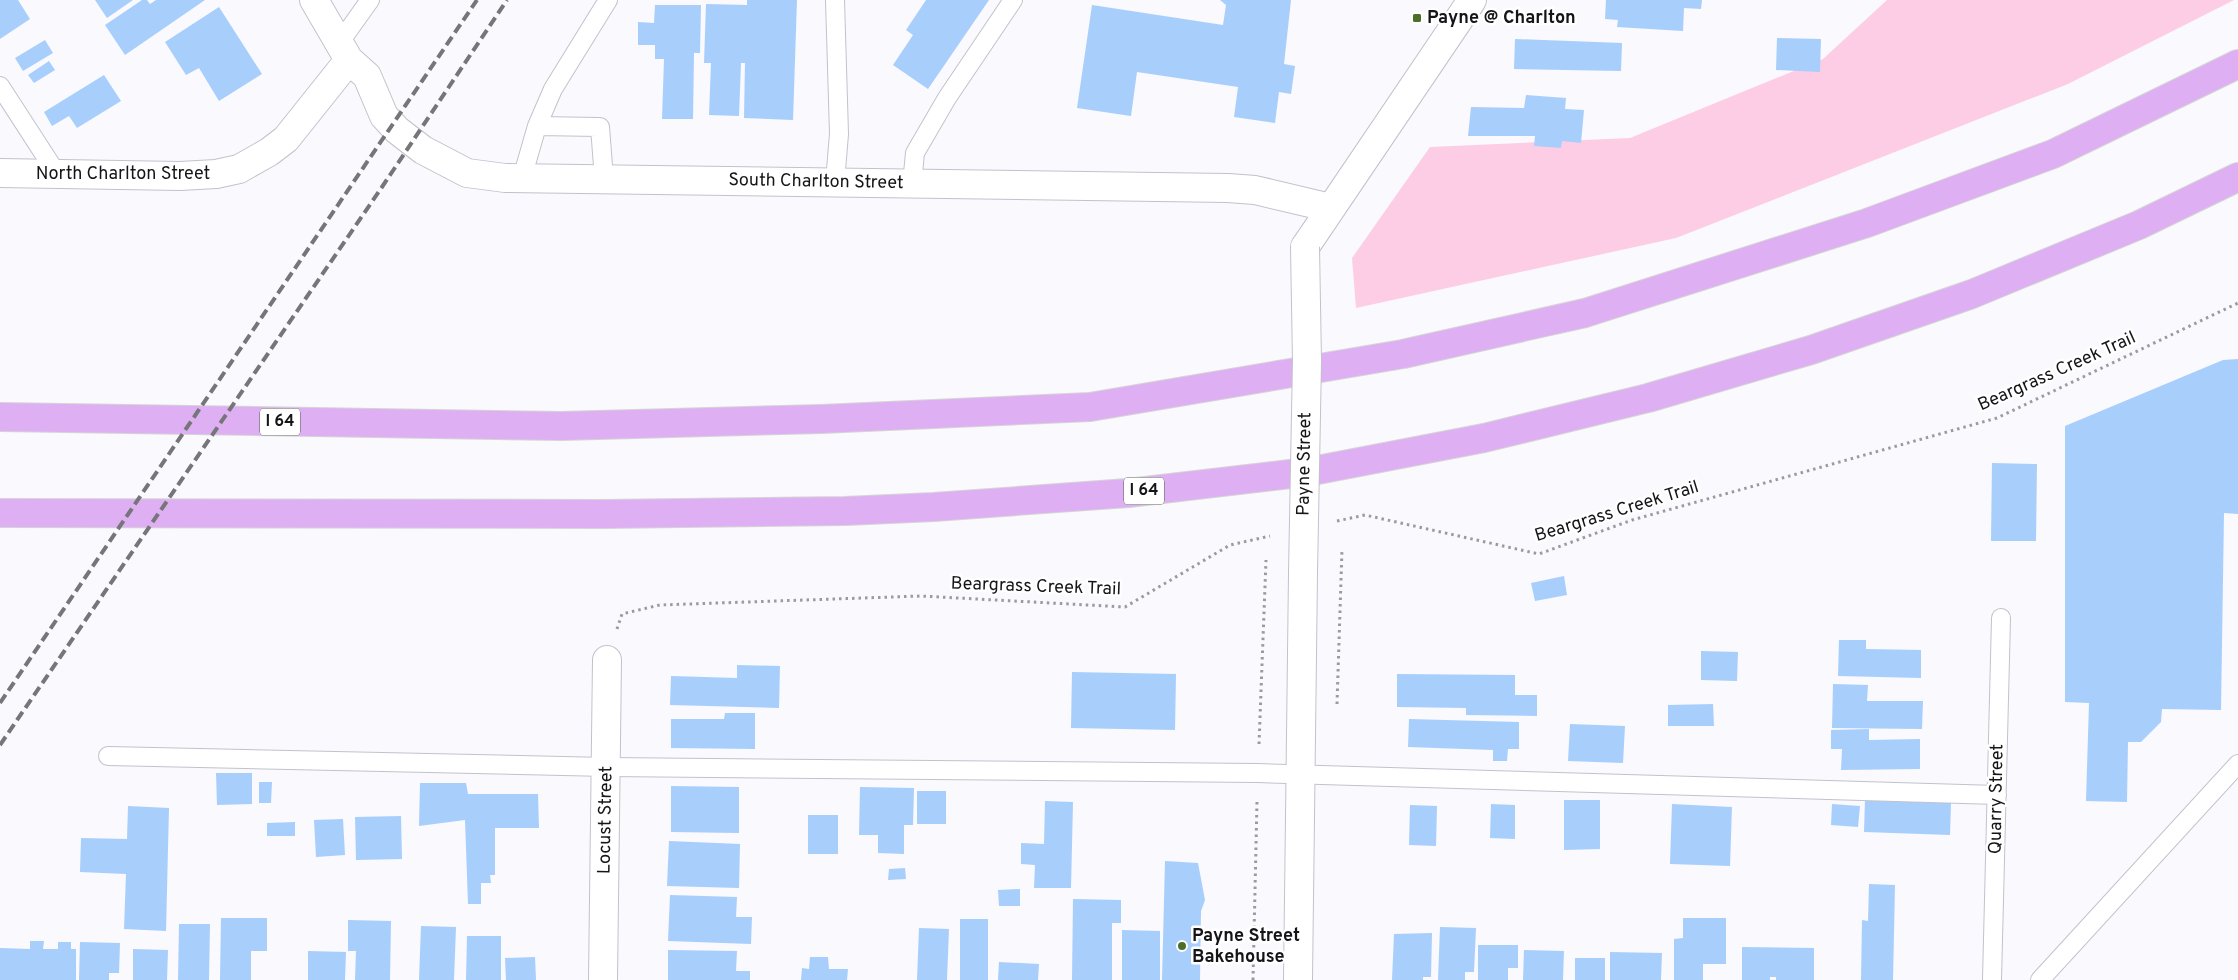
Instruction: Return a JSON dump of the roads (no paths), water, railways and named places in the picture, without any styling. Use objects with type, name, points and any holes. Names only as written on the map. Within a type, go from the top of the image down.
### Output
[{"type":"highway","name":"I 64","points":[[0,417],[561,426],[812,419],[1090,407],[1402,354],[1584,313],[1867,223],[2053,154],[2238,64]]},
{"type":"highway","name":"I 64","points":[[0,513],[604,514],[845,511],[934,507],[1128,493],[1307,472],[1484,438],[1648,398],[1811,350],[1972,294],[2139,225],[2238,177]]},
{"type":"street","name":"South Charlton Street","points":[[314,0],[344,51],[367,76],[384,116],[397,130],[424,150],[467,173],[522,178],[1228,188],[1255,190],[1331,208]]},
{"type":"street","name":"Payne Street","points":[[1298,980],[1306,360],[1305,247],[1472,0]]},
{"type":"street","name":"North Charlton Street","points":[[0,173],[180,176],[216,174],[239,168],[269,152],[286,139],[344,51]]},
{"type":"street","name":"Locust Street","points":[[603,980],[608,660]]},
{"type":"lane","points":[[344,51],[370,0]]},
{"type":"lane","points":[[522,178],[537,126],[553,89],[608,0]]},
{"type":"lane","points":[[835,0],[839,134],[835,182]]},
{"type":"lane","points":[[912,184],[915,153],[947,98],[1013,0]]},
{"type":"lane","points":[[0,86],[57,174]]},
{"type":"lane","points":[[537,126],[600,127],[604,179]]},
{"type":"lane","name":"Quarry Street","points":[[1992,980],[2001,618]]},
{"type":"lane","points":[[108,756],[607,766],[1301,774],[1997,795]]},
{"type":"lane","points":[[2040,980],[2238,764]]},
{"type":"railway","points":[[0,703],[477,0]]},
{"type":"railway","points":[[0,745],[382,187],[507,0]]},
{"type":"place","name":"Payne @ Charlton","points":[[1417,18]]},
{"type":"place","name":"Payne Street Bakehouse","points":[[1182,946]]}]
